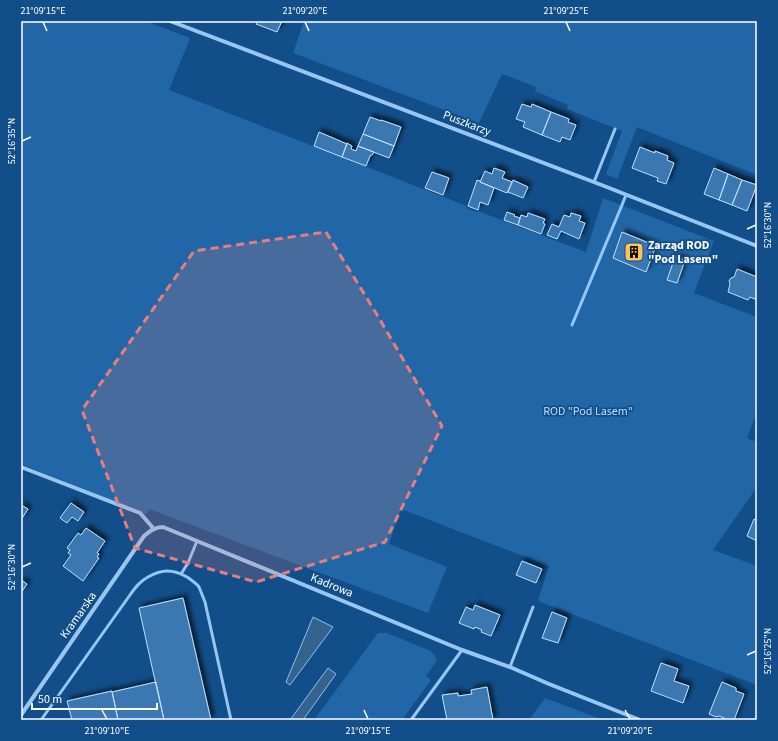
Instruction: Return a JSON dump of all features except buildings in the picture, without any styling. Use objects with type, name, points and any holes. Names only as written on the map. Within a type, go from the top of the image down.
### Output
[{"type":"street","name":"Puszkarzy","points":[[170,21],[594,182],[757,246]]},
{"type":"street","points":[[21,467],[140,514],[154,529]]},
{"type":"street","name":"Kadrowa","points":[[154,529],[158,527],[163,528],[197,541],[462,650],[510,667],[640,720]]},
{"type":"street","name":"Kramarska","points":[[21,715],[144,536],[154,529]]},
{"type":"lane","points":[[594,182],[615,129]]},
{"type":"lane","points":[[572,325],[626,195]]},
{"type":"lane","points":[[181,574],[188,563],[197,541]]},
{"type":"lane","points":[[41,720],[139,584],[147,577],[162,571],[172,571],[181,574],[198,586],[205,602],[231,720]]},
{"type":"lane","points":[[510,667],[533,607]]},
{"type":"lane","points":[[411,720],[462,650]]},
{"type":"highlighted area","points":[[326,232],[376,313],[442,426],[385,542],[256,582],[135,548],[82,410],[194,251]]},
{"type":"green space","name":"ROD \"Pod Lasem\"","points":[[21,21],[145,21],[190,38],[169,90],[467,206],[466,208],[477,212],[478,211],[586,252],[603,198],[714,241],[694,293],[757,317],[757,412],[747,438],[757,442],[757,487],[713,550],[757,566],[757,685],[543,603],[538,600],[549,566],[401,509],[389,544],[447,567],[428,613],[149,509],[146,514],[21,464]]},
{"type":"green space","points":[[304,21],[757,21],[757,175],[637,127],[617,179],[606,174],[622,131],[567,109],[568,105],[535,91],[536,87],[502,74],[479,123],[293,53]]},
{"type":"green space","points":[[378,633],[387,633],[431,651],[437,660],[426,676],[431,680],[402,720],[314,720]]},
{"type":"green space","points":[[545,698],[603,720],[529,720]]},
{"type":"shaded area","points":[[313,617],[333,627],[290,685],[286,682]]},
{"type":"shaded area","points":[[328,668],[336,674],[303,720],[290,720]]},
{"type":"place","name":"Zarząd ROD \"Pod Lasem\"","points":[[634,252]]}]
